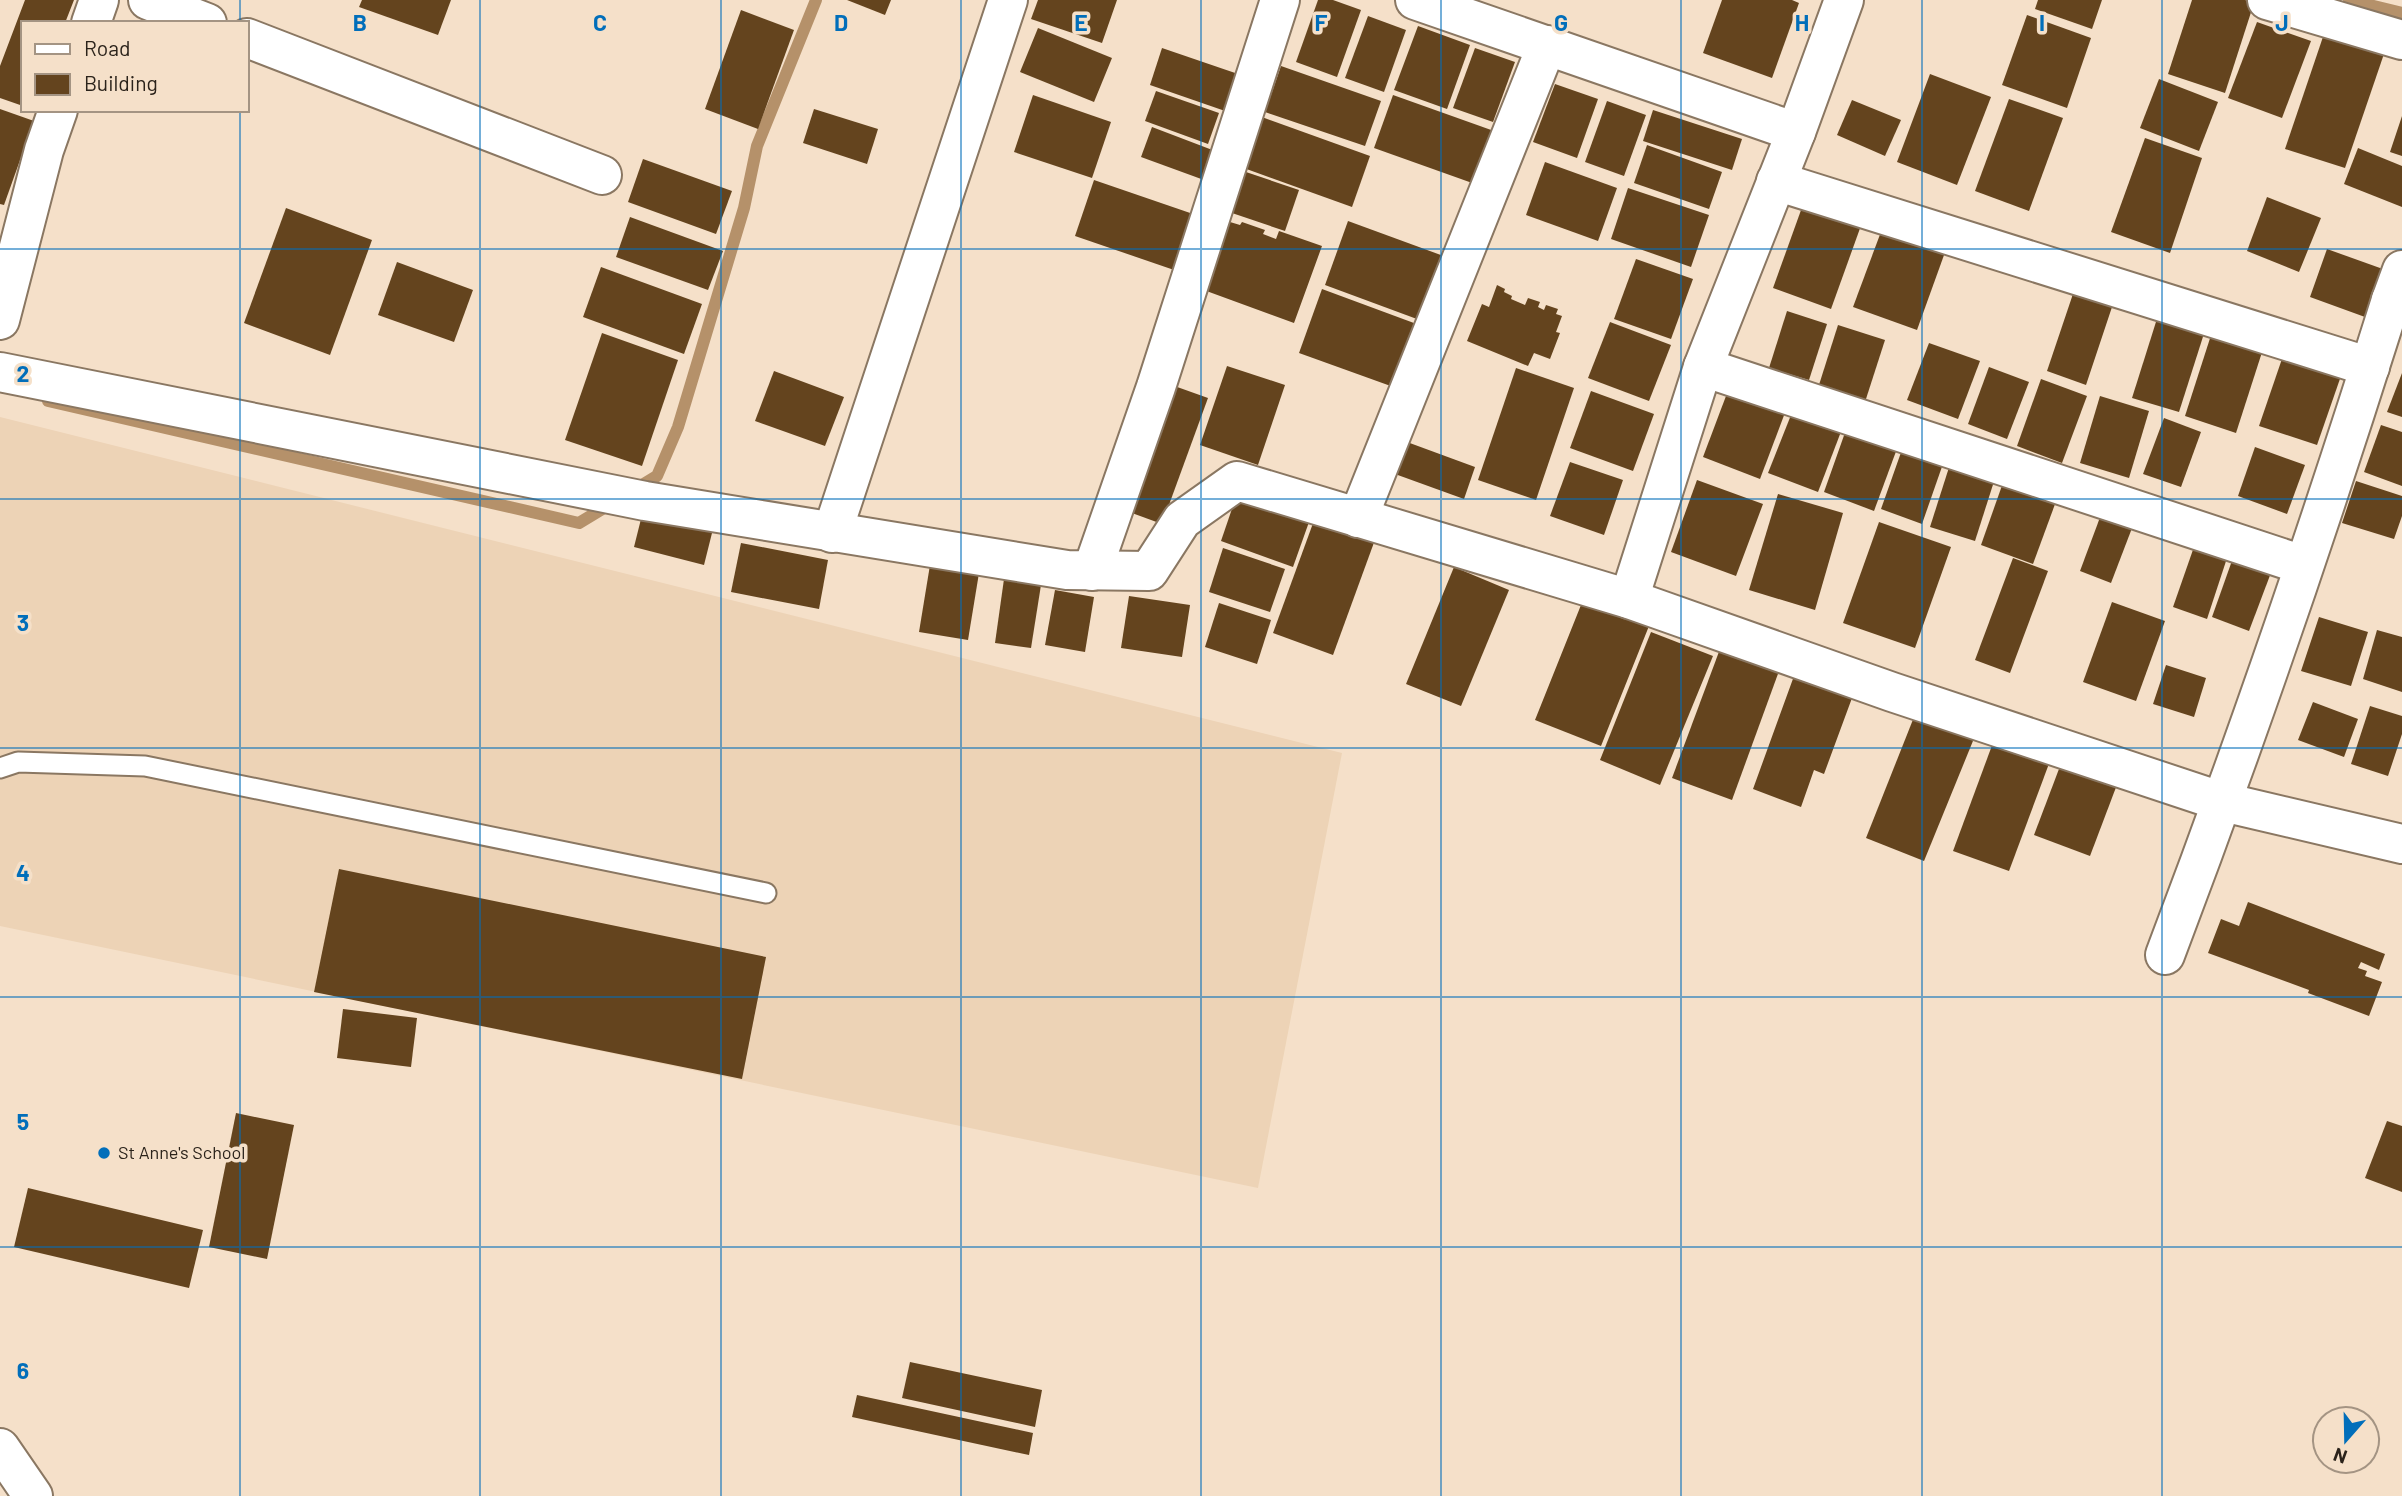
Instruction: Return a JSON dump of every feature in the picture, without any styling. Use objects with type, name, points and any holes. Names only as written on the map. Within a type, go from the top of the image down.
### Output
[{"type":"street","points":[[91,21],[99,0]]},
{"type":"street","points":[[148,0],[201,21]]},
{"type":"street","points":[[832,533],[1008,0]]},
{"type":"street","points":[[1092,571],[1156,387],[1280,0]]},
{"type":"street","points":[[1415,0],[1796,132]]},
{"type":"street","points":[[1629,599],[1703,367],[1796,132],[1844,0]]},
{"type":"street","points":[[2281,4],[2402,40]]},
{"type":"street","points":[[248,38],[602,175]]},
{"type":"street","points":[[1358,518],[1546,45]]},
{"type":"street","points":[[0,320],[44,150],[57,112]]},
{"type":"street","points":[[1776,181],[2370,367]]},
{"type":"street","points":[[2165,955],[2223,802],[2398,291]]},
{"type":"street","points":[[1703,367],[2303,565]]},
{"type":"street","points":[[0,372],[600,493],[1068,570],[1149,571],[1182,520],[1237,481],[1629,599],[1892,692],[2223,802],[2402,844]]},
{"type":"street","points":[[0,1448],[33,1496]]},
{"type":"lane","points":[[0,768],[18,762],[145,766],[766,893]]},
{"type":"shaded area","points":[[0,417],[1342,753],[1258,1188],[0,926]]},
{"type":"building","points":[[25,0],[74,0],[66,21],[21,21],[21,105],[0,98],[0,66]]},
{"type":"building","points":[[362,0],[451,0],[438,35],[359,7]]},
{"type":"building","points":[[847,0],[891,0],[885,15]]},
{"type":"building","points":[[1038,0],[1117,0],[1102,43],[1031,19]]},
{"type":"building","points":[[1318,0],[1333,0],[1361,10],[1337,77],[1296,62]]},
{"type":"building","points":[[1722,0],[1792,0],[1799,3],[1772,78],[1703,53]]},
{"type":"building","points":[[2038,0],[2102,0],[2092,29],[2035,9]]},
{"type":"building","points":[[2192,0],[2245,0],[2254,3],[2225,93],[2168,74]]},
{"type":"building","points":[[741,10],[794,30],[758,129],[705,109]]},
{"type":"building","points":[[2027,15],[2091,38],[2067,108],[2002,85]]},
{"type":"building","points":[[1368,16],[1406,30],[1384,92],[1345,78]]},
{"type":"building","points":[[2257,22],[2311,41],[2282,118],[2228,98]]},
{"type":"building","points":[[1418,26],[1470,45],[1447,109],[1394,90]]},
{"type":"building","points":[[1038,28],[1112,58],[1094,102],[1020,72]]},
{"type":"building","points":[[2326,28],[2386,48],[2345,168],[2285,149]]},
{"type":"building","points":[[1162,48],[1241,75],[1228,112],[1150,85]]},
{"type":"building","points":[[1475,48],[1515,62],[1493,122],[1453,108]]},
{"type":"building","points":[[1281,66],[1381,101],[1365,146],[1265,112]]},
{"type":"building","points":[[1930,74],[1991,97],[1957,185],[1897,162]]},
{"type":"building","points":[[2159,79],[2218,102],[2199,151],[2140,128]]},
{"type":"building","points":[[1555,84],[1598,99],[1577,158],[1533,142]]},
{"type":"building","points":[[1156,91],[1219,113],[1208,144],[1145,121]]},
{"type":"building","points":[[1033,95],[1111,122],[1092,178],[1014,152]]},
{"type":"building","points":[[1393,95],[1494,131],[1475,184],[1374,148]]},
{"type":"building","points":[[2009,99],[2063,118],[2029,211],[1975,191]]},
{"type":"building","points":[[1852,100],[1901,120],[1885,156],[1837,135]]},
{"type":"building","points":[[1607,101],[1646,115],[1624,176],[1585,162]]},
{"type":"building","points":[[0,109],[34,121],[4,205],[0,204]]},
{"type":"building","points":[[814,109],[878,129],[867,164],[803,143]]},
{"type":"building","points":[[1653,110],[1742,139],[1732,170],[1643,141]]},
{"type":"building","points":[[1259,116],[1370,156],[1352,207],[1241,167]]},
{"type":"building","points":[[2402,116],[2402,156],[2390,152]]},
{"type":"building","points":[[1152,127],[1215,151],[1204,180],[1141,157]]},
{"type":"building","points":[[2145,138],[2202,158],[2170,253],[2111,232]]},
{"type":"building","points":[[1647,145],[1722,172],[1709,209],[1634,183]]},
{"type":"building","points":[[2358,148],[2402,166],[2402,207],[2344,184]]},
{"type":"building","points":[[643,159],[732,191],[716,234],[628,202]]},
{"type":"building","points":[[1545,162],[1617,188],[1598,241],[1526,215]]},
{"type":"building","points":[[1243,171],[1299,190],[1285,231],[1229,212]]},
{"type":"building","points":[[1094,180],[1196,215],[1177,271],[1075,236]]},
{"type":"building","points":[[1628,188],[1709,215],[1691,267],[1611,239]]},
{"type":"building","points":[[2267,197],[2321,218],[2299,272],[2247,251]]},
{"type":"building","points":[[1805,199],[1863,220],[1831,309],[1773,288]]},
{"type":"building","points":[[286,208],[372,240],[330,355],[244,323]]},
{"type":"building","points":[[630,217],[723,251],[708,290],[616,257]]},
{"type":"building","points":[[1348,221],[1449,258],[1425,322],[1325,285]]},
{"type":"building","points":[[1885,221],[1948,244],[1917,330],[1853,307]]},
{"type":"building","points":[[1230,222],[1240,225],[1242,222],[1265,230],[1263,234],[1276,239],[1279,231],[1322,246],[1294,323],[1201,289]]},
{"type":"building","points":[[2327,249],[2394,273],[2376,321],[2310,297]]},
{"type":"building","points":[[1636,259],[1693,279],[1671,339],[1614,319]]},
{"type":"building","points":[[397,262],[473,290],[454,342],[378,315]]},
{"type":"building","points":[[601,267],[702,304],[684,354],[583,317]]},
{"type":"building","points":[[2077,282],[2116,295],[2086,385],[2047,371]]},
{"type":"building","points":[[1497,285],[1512,296],[1511,299],[1525,305],[1528,298],[1540,302],[1538,307],[1544,310],[1546,305],[1558,309],[1556,314],[1562,316],[1556,332],[1560,333],[1550,359],[1534,353],[1528,366],[1467,341],[1482,304],[1489,307]]},
{"type":"building","points":[[1322,289],[1422,326],[1399,389],[1299,353]]},
{"type":"building","points":[[2161,306],[2208,321],[2179,412],[2132,398]]},
{"type":"building","points":[[1787,311],[1827,324],[1809,380],[1769,368]]},
{"type":"building","points":[[1610,322],[1671,345],[1649,401],[1588,378]]},
{"type":"building","points":[[1838,325],[1885,340],[1865,402],[1818,388]]},
{"type":"building","points":[[2213,329],[2264,346],[2236,433],[2185,416]]},
{"type":"building","points":[[602,333],[678,360],[642,466],[565,440]]},
{"type":"building","points":[[1929,343],[1980,361],[1958,419],[1907,400]]},
{"type":"building","points":[[2284,353],[2342,373],[2317,445],[2259,426]]},
{"type":"building","points":[[1227,366],[1285,385],[1258,465],[1200,445]]},
{"type":"building","points":[[1989,367],[2029,382],[2007,439],[1968,424]]},
{"type":"building","points":[[1516,368],[1574,388],[1536,500],[1478,480]]},
{"type":"building","points":[[774,371],[844,397],[825,446],[755,421]]},
{"type":"building","points":[[2402,373],[2402,417],[2387,412]]},
{"type":"building","points":[[2041,379],[2087,396],[2062,463],[2017,446]]},
{"type":"building","points":[[1166,383],[1208,398],[1162,524],[1121,509]]},
{"type":"building","points":[[1729,388],[1786,410],[1760,479],[1703,457]]},
{"type":"building","points":[[1591,391],[1654,414],[1633,471],[1570,448]]},
{"type":"building","points":[[2100,396],[2149,411],[2129,478],[2080,463]]},
{"type":"building","points":[[1793,410],[1842,429],[1818,492],[1768,473]]},
{"type":"building","points":[[2164,418],[2201,432],[2181,487],[2143,474]]},
{"type":"building","points":[[2381,425],[2402,432],[2402,486],[2364,472]]},
{"type":"building","points":[[1847,427],[1898,446],[1874,511],[1824,492]]},
{"type":"building","points":[[1407,442],[1475,467],[1464,499],[1395,474]]},
{"type":"building","points":[[1904,444],[1945,458],[1922,524],[1881,509]]},
{"type":"building","points":[[2255,447],[2305,465],[2287,514],[2238,496]]},
{"type":"building","points":[[1952,458],[1997,472],[1975,541],[1930,527]]},
{"type":"building","points":[[1570,462],[1623,480],[1604,535],[1550,516]]},
{"type":"building","points":[[2005,477],[2058,496],[2033,564],[1981,545]]},
{"type":"building","points":[[1697,480],[1763,504],[1736,576],[1671,552]]},
{"type":"building","points":[[2356,481],[2402,496],[2402,516],[2394,539],[2342,523]]},
{"type":"building","points":[[1778,494],[1843,513],[1815,610],[1749,590]]},
{"type":"building","points":[[1236,497],[1309,522],[1293,567],[1221,541]]},
{"type":"building","points":[[2105,504],[2137,515],[2111,583],[2080,571]]},
{"type":"building","points":[[643,511],[713,529],[704,565],[634,547]]},
{"type":"building","points":[[1316,515],[1376,537],[1333,655],[1273,633]]},
{"type":"building","points":[[1879,522],[1951,547],[1915,648],[1843,623]]},
{"type":"building","points":[[741,543],[828,560],[819,609],[731,592]]},
{"type":"building","points":[[2195,544],[2228,555],[2207,619],[2173,607]]},
{"type":"building","points":[[1223,548],[1285,569],[1270,612],[1209,592]]},
{"type":"building","points":[[2234,555],[2272,570],[2249,631],[2212,617]]},
{"type":"building","points":[[2013,558],[2048,571],[2010,673],[1975,660]]},
{"type":"building","points":[[930,565],[979,573],[968,640],[919,632]]},
{"type":"building","points":[[1454,567],[1509,590],[1461,706],[1406,684]]},
{"type":"building","points":[[1004,579],[1041,585],[1031,648],[995,643]]},
{"type":"building","points":[[1055,590],[1094,597],[1085,652],[1045,645]]},
{"type":"building","points":[[1129,596],[1190,605],[1182,657],[1121,648]]},
{"type":"building","points":[[1583,600],[1649,626],[1601,746],[1535,720]]},
{"type":"building","points":[[2112,602],[2165,621],[2136,701],[2083,682]]},
{"type":"building","points":[[1219,603],[1271,620],[1257,664],[1205,647]]},
{"type":"building","points":[[2319,617],[2368,632],[2351,686],[2301,671]]},
{"type":"building","points":[[2377,630],[2402,637],[2402,692],[2363,679]]},
{"type":"building","points":[[1651,632],[1713,656],[1660,785],[1600,760]]},
{"type":"building","points":[[1720,649],[1779,671],[1732,800],[1672,778]]},
{"type":"building","points":[[2166,665],[2206,678],[2194,717],[2153,704]]},
{"type":"building","points":[[1794,676],[1852,698],[1824,774],[1814,770],[1801,807],[1753,789]]},
{"type":"building","points":[[2313,702],[2358,719],[2344,757],[2298,740]]},
{"type":"building","points":[[2370,706],[2402,716],[2402,734],[2388,776],[2351,764]]},
{"type":"building","points":[[1916,712],[1975,736],[1924,861],[1866,838]]},
{"type":"building","points":[[1994,740],[2050,761],[2009,871],[1953,851]]},
{"type":"building","points":[[2062,761],[2118,782],[2090,856],[2034,835]]},
{"type":"building","points":[[339,869],[766,957],[742,1079],[314,992]]},
{"type":"building","points":[[2248,902],[2385,954],[2379,970],[2361,962],[2358,968],[2367,971],[2365,976],[2382,982],[2369,1016],[2308,993],[2309,990],[2208,953],[2221,919],[2239,926]]},
{"type":"building","points":[[343,1009],[417,1018],[411,1067],[337,1058]]},
{"type":"building","points":[[236,1113],[294,1125],[267,1259],[209,1247]]},
{"type":"building","points":[[2387,1121],[2402,1126],[2402,1192],[2365,1178]]},
{"type":"building","points":[[28,1188],[203,1230],[189,1288],[14,1247]]},
{"type":"building","points":[[910,1362],[1042,1390],[1035,1427],[902,1398]]},
{"type":"building","points":[[857,1395],[1033,1433],[1029,1455],[852,1417]]},
{"type":"waterway","points":[[634,490],[657,476],[678,427],[744,208],[757,146],[816,0]]},
{"type":"waterway","points":[[2349,0],[2402,13]]},
{"type":"waterway","points":[[48,401],[579,523],[612,503]]},
{"type":"place","name":"St Anne's School","points":[[104,1153]]}]
